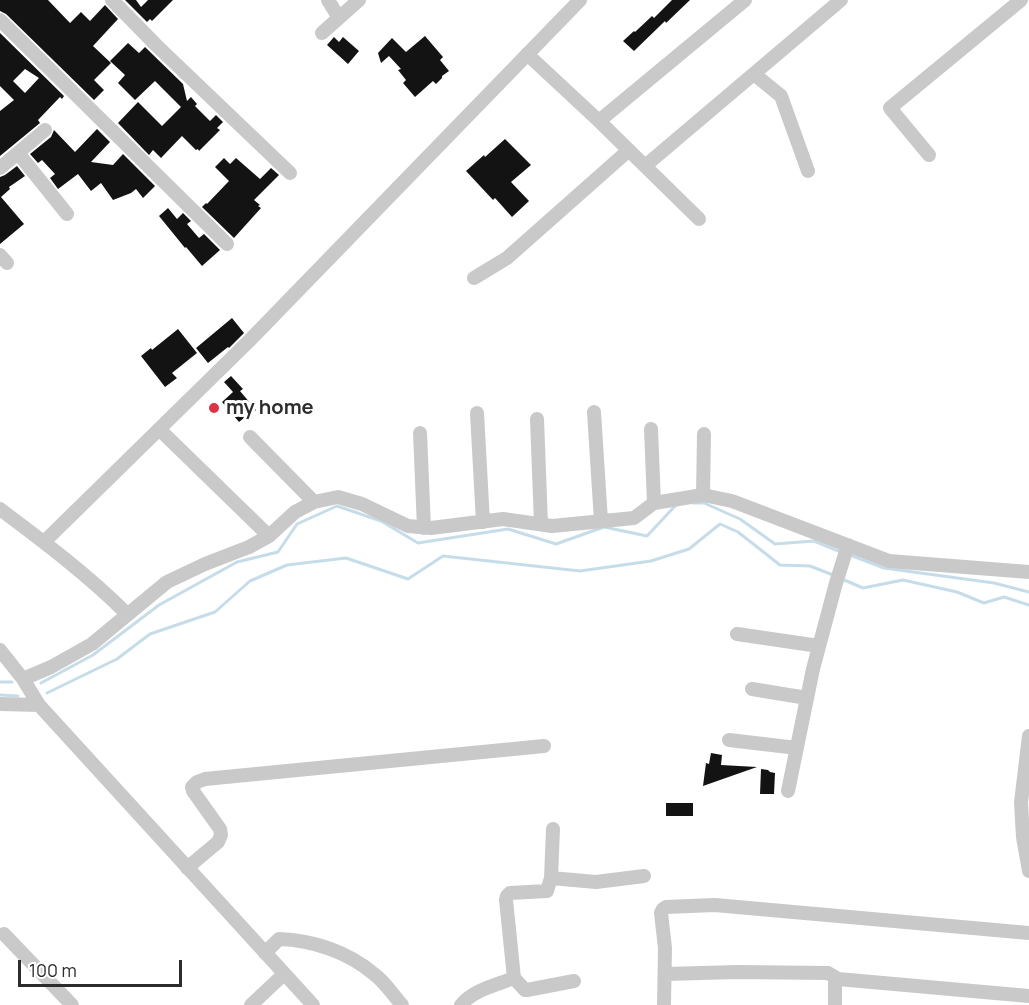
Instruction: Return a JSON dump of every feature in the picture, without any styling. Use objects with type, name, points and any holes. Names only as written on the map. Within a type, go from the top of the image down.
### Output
[{"type":"street","points":[[112,0],[290,173]]},
{"type":"street","points":[[328,0],[339,18]]},
{"type":"street","points":[[322,33],[359,0]]},
{"type":"street","points":[[44,542],[249,341],[580,0]]},
{"type":"street","points":[[599,121],[745,0]]},
{"type":"street","points":[[645,166],[841,0]]},
{"type":"street","points":[[929,155],[890,108],[1021,0]]},
{"type":"street","points":[[0,20],[227,244]]},
{"type":"street","points":[[527,54],[699,219]]},
{"type":"street","points":[[754,74],[781,96],[807,171]]},
{"type":"street","points":[[0,168],[45,130]]},
{"type":"street","points":[[474,278],[507,258],[629,150]]},
{"type":"street","points":[[18,153],[67,214]]},
{"type":"street","points":[[594,412],[601,521]]},
{"type":"street","points":[[477,413],[483,522]]},
{"type":"street","points":[[537,419],[541,524]]},
{"type":"street","points":[[159,429],[269,536]]},
{"type":"street","points":[[651,429],[654,503]]},
{"type":"street","points":[[420,433],[424,528]]},
{"type":"street","points":[[703,495],[704,434]]},
{"type":"street","points":[[250,437],[314,502]]},
{"type":"street","points":[[23,679],[51,667],[92,644],[167,582],[249,547],[269,536],[295,512],[314,502],[338,498],[362,504],[408,526],[431,528],[503,519],[552,526],[634,518],[654,503],[703,495],[732,501],[889,561],[1029,572]]},
{"type":"street","points":[[0,509],[105,592],[127,614]]},
{"type":"street","points":[[788,791],[819,646],[848,545]]},
{"type":"street","points":[[737,634],[819,646]]},
{"type":"street","points":[[0,650],[23,679],[39,705],[313,1005]]},
{"type":"street","points":[[752,688],[807,698]]},
{"type":"street","points":[[0,705],[39,705]]},
{"type":"street","points":[[1029,736],[1023,837],[1029,871]]},
{"type":"street","points":[[729,740],[797,748]]},
{"type":"street","points":[[187,868],[218,842],[221,836],[220,829],[193,791],[192,787],[205,779],[544,746]]},
{"type":"street","points":[[553,829],[551,878],[548,889],[510,893],[507,896],[514,978],[525,990],[574,981]]},
{"type":"street","points":[[551,878],[596,882],[644,876]]},
{"type":"street","points":[[664,1005],[665,948],[661,913],[666,907],[715,905],[1029,933]]},
{"type":"street","points":[[4,934],[72,1005]]},
{"type":"street","points":[[265,953],[279,939],[298,939],[343,953],[375,974],[402,1005]]},
{"type":"street","points":[[665,974],[828,973],[838,979],[1029,996]]},
{"type":"street","points":[[251,1005],[284,974]]},
{"type":"street","points":[[461,1005],[478,992],[514,978]]},
{"type":"street","points":[[835,1005],[835,983],[838,979]]},
{"type":"building","points":[[0,0],[48,0],[70,23],[81,12],[90,21],[105,5],[118,19],[93,46],[111,63],[94,80],[104,90],[94,100],[6,14],[0,11]]},
{"type":"building","points":[[125,0],[136,0],[141,7],[148,0],[173,0],[152,21],[150,19],[147,22]]},
{"type":"building","points":[[672,0],[690,0],[634,51],[623,41],[652,16],[654,18]]},
{"type":"building","points":[[0,33],[64,96],[62,99],[60,97],[38,120],[40,123],[0,156],[0,111],[14,100],[0,86]],"holes":[[[25,69],[39,78],[25,93],[13,81]]]},
{"type":"building","points":[[425,36],[443,57],[440,60],[449,71],[436,84],[433,81],[415,97],[403,83],[406,80],[398,70],[401,69],[389,56],[381,63],[378,53],[392,38],[406,52]]},
{"type":"building","points":[[334,37],[339,42],[343,37],[359,51],[348,64],[327,45]]},
{"type":"building","points":[[128,43],[139,53],[145,47],[183,84],[187,101],[191,97],[197,104],[195,106],[210,121],[216,115],[223,122],[217,128],[220,130],[199,151],[182,136],[161,158],[153,150],[149,155],[118,123],[138,102],[162,126],[181,107],[155,81],[135,100],[118,83],[125,75],[110,61]]},
{"type":"building","points":[[97,129],[110,142],[91,162],[113,165],[123,154],[155,186],[143,198],[136,189],[113,200],[101,183],[91,191],[78,174],[58,189],[50,178],[55,174],[42,160],[38,163],[30,154],[51,137],[54,130],[75,152]]},
{"type":"building","points":[[505,139],[531,165],[511,182],[529,201],[512,217],[466,171]]},
{"type":"building","points":[[224,158],[230,164],[236,158],[260,179],[271,168],[279,175],[254,200],[261,208],[234,238],[202,207],[229,181],[215,167]]},
{"type":"building","points":[[17,166],[25,176],[9,187],[10,189],[1,197],[24,224],[0,244],[0,177]]},
{"type":"building","points":[[168,208],[177,219],[183,213],[191,221],[187,224],[199,238],[204,234],[220,250],[202,266],[159,216]]},
{"type":"building","points":[[232,318],[244,333],[229,348],[208,363],[196,348]]},
{"type":"building","points":[[178,329],[197,353],[172,373],[177,378],[165,387],[141,356]]},
{"type":"building","points":[[231,376],[243,389],[240,391],[256,410],[239,422],[222,402],[233,392],[224,382]]},
{"type":"building","points":[[711,753],[722,755],[721,765],[757,767],[703,786],[706,763],[709,764]]},
{"type":"building","points":[[761,769],[775,773],[774,794],[760,794]]},
{"type":"building","points":[[666,803],[693,803],[693,816],[666,816]]},
{"type":"waterway","points":[[693,503],[704,503],[740,519],[775,544],[814,541],[841,552]]},
{"type":"waterway","points":[[41,683],[93,655],[159,605],[237,562],[278,552],[297,524],[337,506],[381,521],[418,543],[508,529],[556,544],[604,527],[647,536],[676,505]]},
{"type":"waterway","points":[[47,693],[117,659],[150,634],[215,612],[250,581],[287,565],[346,558],[408,579],[443,556],[580,571],[651,561],[689,549],[720,524],[738,532],[780,565],[810,566],[833,575]]},
{"type":"waterway","points":[[850,555],[884,568],[994,583],[1029,592]]},
{"type":"waterway","points":[[842,579],[863,588],[903,580],[957,592],[984,603],[1004,597],[1029,605]]},
{"type":"waterway","points":[[0,682],[12,682]]},
{"type":"waterway","points":[[0,695],[18,696]]},
{"type":"place","name":"my home","points":[[214,408]]}]
